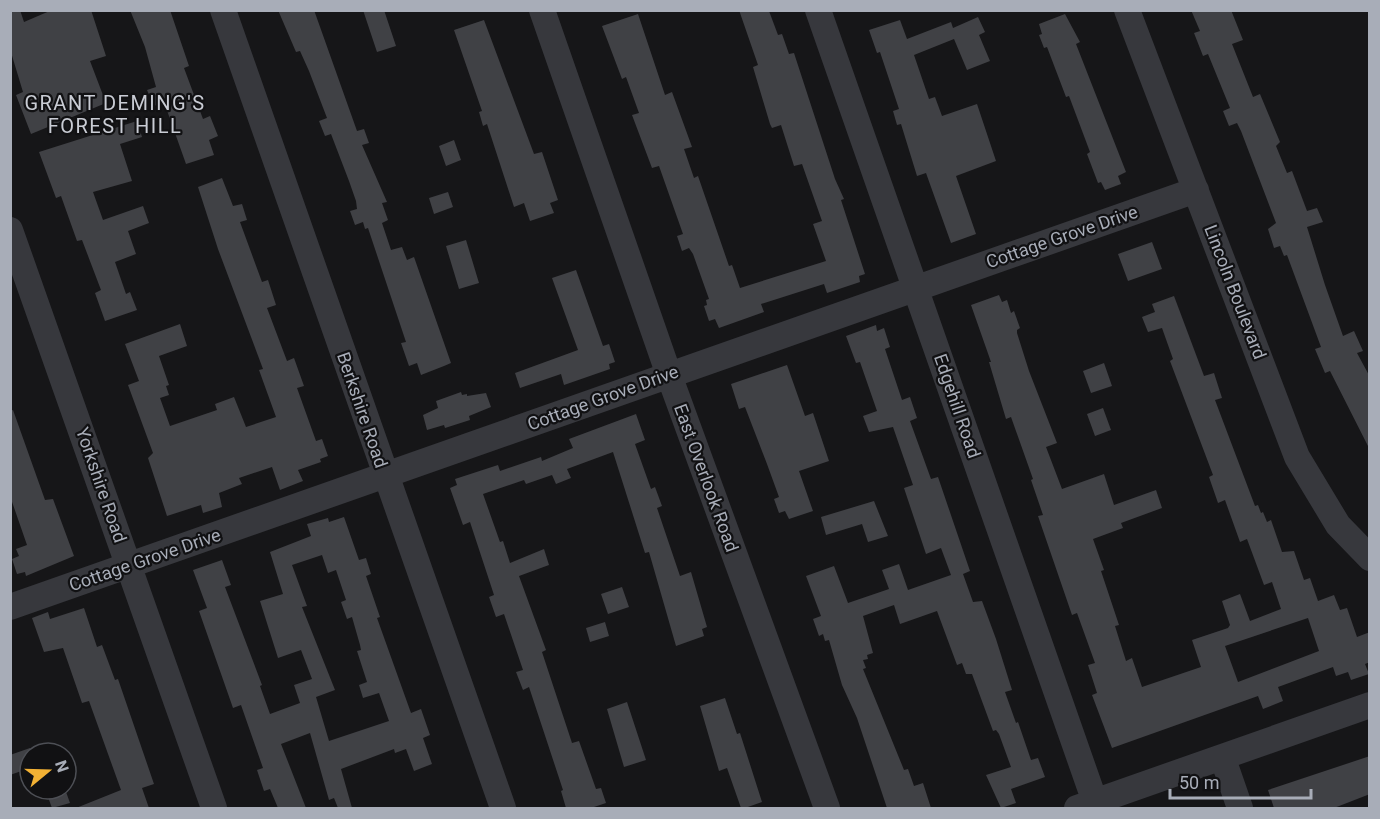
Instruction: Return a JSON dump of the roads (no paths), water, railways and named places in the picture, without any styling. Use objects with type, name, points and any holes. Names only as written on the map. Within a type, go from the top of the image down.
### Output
[{"type":"street","name":"Berkshire Road","points":[[223,10],[503,808]]},
{"type":"street","name":"East Overlook Road","points":[[542,10],[669,375],[826,808]]},
{"type":"street","name":"Edgehill Road","points":[[818,10],[916,288],[1086,805]]},
{"type":"street","name":"Lincoln Boulevard","points":[[1127,10],[1297,457],[1338,525],[1370,558]]},
{"type":"street","name":"Cottage Grove Drive","points":[[10,607],[1196,190]]},
{"type":"street","name":"Yorkshire Road","points":[[10,230],[214,808]]},
{"type":"street","points":[[1086,805],[1223,759],[1370,705]]},
{"type":"street","points":[[1223,759],[1240,808]]},
{"type":"district","name":"GRANT DEMING'S FOREST HILL","points":[[115,114]]}]
